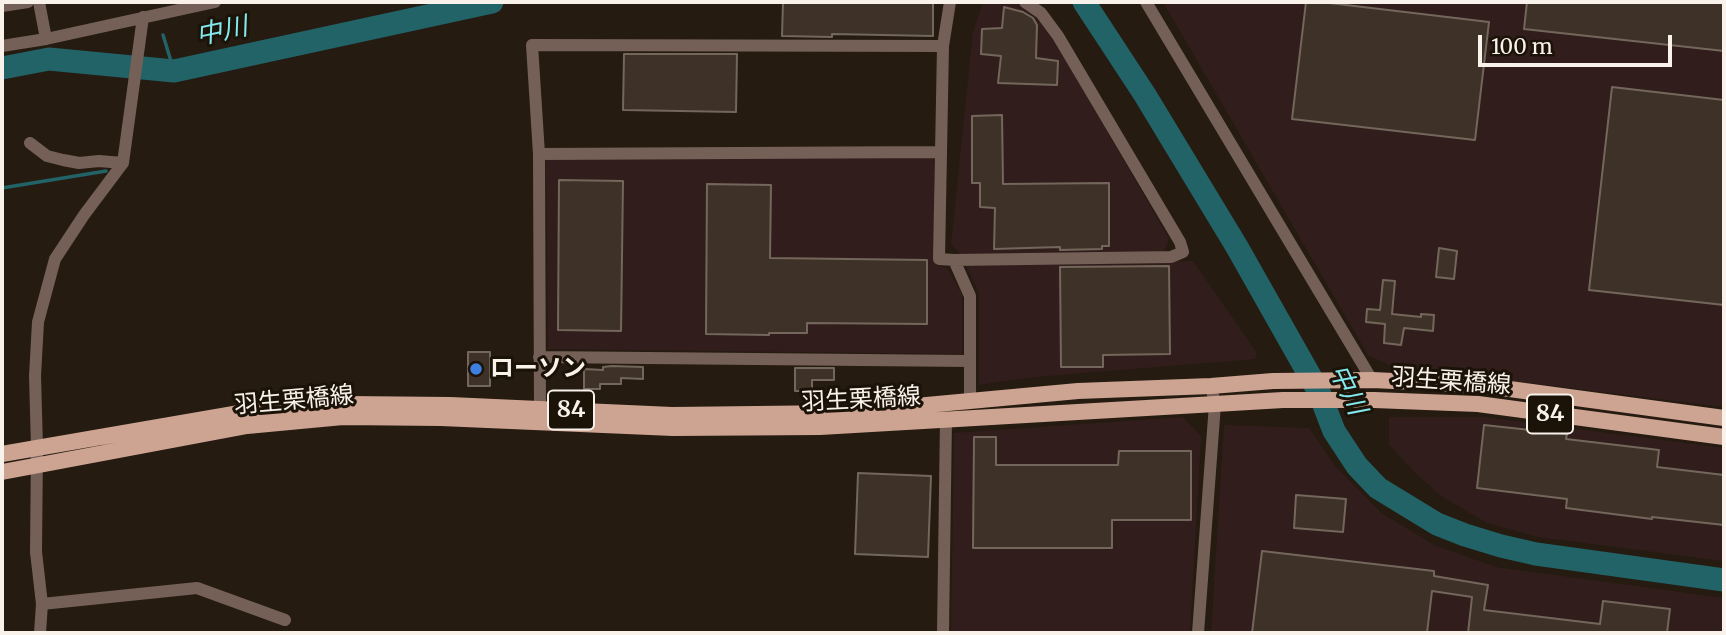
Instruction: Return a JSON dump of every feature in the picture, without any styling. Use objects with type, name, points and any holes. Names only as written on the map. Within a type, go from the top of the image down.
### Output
[{"type":"main road","name":"羽生栗橋線","points":[[2,454],[243,412],[334,405],[450,405],[672,415],[840,413],[1078,391],[1211,386],[1273,380],[1367,380],[1480,385],[1724,418]]},
{"type":"main road","name":"羽生栗橋線","points":[[2,472],[247,426],[343,417],[441,418],[673,428],[820,427],[1283,400],[1374,400],[1478,404],[1724,437]]},
{"type":"street","points":[[2,6],[28,2]]},
{"type":"street","points":[[39,2],[46,39]]},
{"type":"street","points":[[40,633],[42,604],[36,552],[38,322],[55,259],[122,163],[147,16],[147,2]]},
{"type":"street","points":[[2,46],[215,2]]},
{"type":"street","points":[[950,2],[943,46],[939,259],[1171,257],[1183,252],[1174,230],[1058,36],[1041,13],[1025,2]]},
{"type":"street","points":[[1146,2],[1367,380]]},
{"type":"street","points":[[540,409],[539,154],[532,45],[943,46]]},
{"type":"street","points":[[30,143],[47,156],[63,160],[79,163],[122,163]]},
{"type":"street","points":[[539,154],[941,152]]},
{"type":"street","points":[[954,260],[970,296],[970,401]]},
{"type":"street","points":[[539,357],[970,361]]},
{"type":"street","points":[[1198,633],[1215,404],[1211,386]]},
{"type":"street","points":[[943,633],[946,419]]},
{"type":"street","points":[[42,604],[197,588],[285,620]]},
{"type":"shaded area","points":[[983,2],[1014,2],[1022,5],[1038,18],[1053,37],[1169,239],[1164,251],[961,254],[951,244],[973,32]]},
{"type":"shaded area","points":[[1163,2],[1724,2],[1724,407],[1391,366],[1368,355]]},
{"type":"shaded area","points":[[546,158],[934,158],[935,265],[947,268],[962,294],[962,354],[548,349]]},
{"type":"shaded area","points":[[1193,261],[1257,353],[1255,359],[1034,377],[979,385],[979,293],[966,265]]},
{"type":"shaded area","points":[[1183,417],[1201,436],[1190,633],[951,633],[954,433]]},
{"type":"shaded area","points":[[1389,417],[1484,417],[1724,448],[1724,561],[1538,537],[1487,523],[1441,496],[1414,472],[1389,444]]},
{"type":"shaded area","points":[[1224,425],[1309,428],[1336,467],[1380,512],[1434,545],[1496,567],[1724,598],[1724,633],[1211,633]]},
{"type":"building","points":[[783,2],[933,2],[933,36],[782,36]]},
{"type":"building","points":[[1306,2],[1489,22],[1475,140],[1292,119]]},
{"type":"building","points":[[1527,2],[1724,2],[1724,51],[1524,29]]},
{"type":"building","points":[[1004,7],[1033,18],[1037,25],[1036,58],[1058,61],[1057,85],[998,83],[1001,56],[981,54],[982,29],[1002,28]]},
{"type":"building","points":[[624,54],[737,54],[736,112],[623,110]]},
{"type":"building","points":[[1612,87],[1724,100],[1724,305],[1589,290]]},
{"type":"building","points":[[1002,115],[1003,184],[1109,183],[1109,246],[1102,246],[1102,249],[994,249],[995,208],[980,207],[980,183],[972,183],[972,116]]},
{"type":"building","points":[[559,180],[623,181],[621,331],[558,330]]},
{"type":"building","points":[[707,184],[771,185],[770,258],[927,260],[927,324],[807,323],[807,333],[706,334]]},
{"type":"building","points":[[1439,248],[1457,251],[1454,279],[1436,277]]},
{"type":"building","points":[[1169,266],[1170,354],[1103,355],[1103,367],[1061,367],[1060,267]]},
{"type":"building","points":[[1383,280],[1395,281],[1392,314],[1421,317],[1421,314],[1434,315],[1433,331],[1404,328],[1401,345],[1384,343],[1385,324],[1366,322],[1367,309],[1380,310]]},
{"type":"building","points":[[468,352],[490,352],[490,386],[468,386]]},
{"type":"building","points":[[603,367],[643,367],[643,379],[621,378],[621,384],[600,384],[600,389],[584,389],[584,369],[603,370]]},
{"type":"building","points":[[795,368],[834,368],[834,380],[812,380],[812,391],[795,391]]},
{"type":"building","points":[[1484,425],[1567,434],[1566,439],[1659,450],[1657,467],[1724,475],[1724,525],[1566,508],[1567,499],[1477,488]]},
{"type":"building","points":[[974,437],[996,437],[996,465],[1118,465],[1119,451],[1191,451],[1191,520],[1112,520],[1112,548],[973,548]]},
{"type":"building","points":[[858,473],[931,476],[928,557],[855,554]]},
{"type":"building","points":[[1296,495],[1346,499],[1343,532],[1294,528]]},
{"type":"building","points":[[1262,551],[1434,571],[1434,576],[1488,585],[1484,610],[1600,624],[1603,601],[1670,609],[1667,633],[1468,633],[1472,597],[1432,591],[1427,633],[1252,633]]},
{"type":"waterway","name":"中川","points":[[2,68],[49,59],[174,71],[492,2]]},
{"type":"waterway","name":"中川","points":[[1084,2],[1145,95],[1237,247],[1319,392],[1334,431],[1357,466],[1378,488],[1437,524],[1501,546],[1536,554],[1724,580]]},
{"type":"waterway","points":[[163,35],[174,71]]},
{"type":"waterway","points":[[2,188],[106,171]]},
{"type":"place","name":"ローソン","points":[[476,369]]}]
